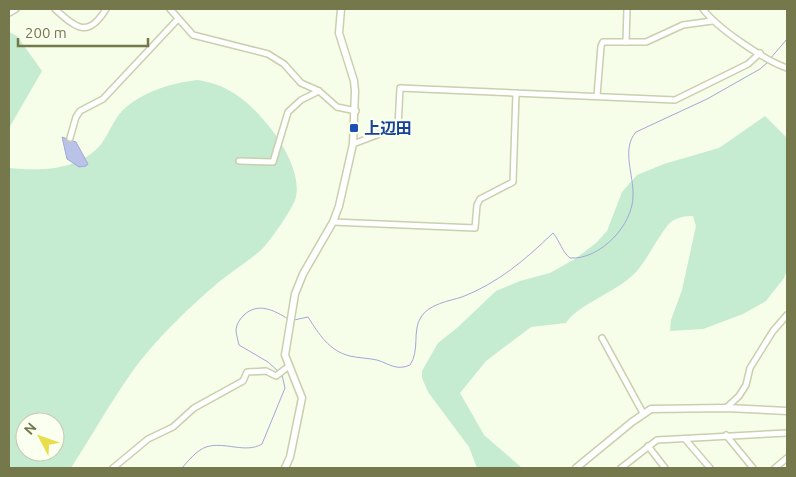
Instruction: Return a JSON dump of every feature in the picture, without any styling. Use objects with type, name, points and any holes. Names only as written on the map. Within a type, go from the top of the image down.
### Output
[{"type":"street","points":[[9,13],[16,9]]},
{"type":"street","points":[[55,9],[68,22],[86,28],[95,25],[106,9]]},
{"type":"street","points":[[170,9],[196,36],[268,54],[284,64],[301,83],[319,92],[341,110],[356,111]]},
{"type":"street","points":[[285,468],[290,457],[302,398],[286,368],[291,315],[298,285],[333,222],[339,206],[353,144],[356,111],[354,81],[339,33],[341,9]]},
{"type":"street","points":[[626,42],[627,9]]},
{"type":"street","points":[[703,9],[712,21],[760,54],[787,68]]},
{"type":"street","points":[[70,138],[76,117],[80,111],[103,99],[178,19]]},
{"type":"street","points":[[598,96],[602,44],[646,42],[683,25],[712,21]]},
{"type":"street","points":[[353,144],[398,127],[400,88],[675,100],[748,64],[760,54]]},
{"type":"street","points":[[239,161],[273,162],[288,112],[301,100],[319,92]]},
{"type":"street","points":[[333,222],[475,228],[477,205],[480,199],[512,185],[513,182],[516,93]]},
{"type":"street","points":[[726,408],[746,385],[750,368],[773,331],[787,315]]},
{"type":"street","points":[[602,338],[642,413]]},
{"type":"street","points":[[114,468],[148,440],[173,427],[194,408],[244,381],[247,372],[258,370],[277,375],[286,368]]},
{"type":"street","points":[[576,468],[642,413],[651,409],[726,408],[787,411]]},
{"type":"street","points":[[621,468],[658,440],[787,433]]},
{"type":"street","points":[[726,436],[753,468]]},
{"type":"street","points":[[685,439],[710,468]]},
{"type":"street","points":[[648,446],[665,468]]},
{"type":"street","points":[[775,468],[787,458]]},
{"type":"green space","points":[[9,32],[17,36],[42,71],[9,128]]},
{"type":"green space","points":[[197,80],[212,83],[235,94],[257,112],[287,154],[296,184],[294,202],[281,224],[263,248],[201,298],[151,348],[108,408],[71,468],[9,468],[9,168],[47,169],[71,164],[83,159],[102,143],[123,110],[148,93],[167,86]]},
{"type":"green space","points":[[765,116],[787,138],[787,270],[784,278],[766,301],[743,314],[703,329],[670,331],[671,320],[682,290],[696,226],[693,216],[673,220],[640,267],[628,279],[579,310],[566,323],[531,327],[486,361],[460,393],[484,435],[522,468],[477,468],[469,447],[428,392],[422,378],[422,371],[438,343],[457,328],[496,291],[520,281],[550,273],[575,259],[596,243],[607,231],[622,192],[637,175],[664,164],[719,148]]},
{"type":"water","points":[[62,137],[76,142],[88,164],[86,166],[79,167],[67,159]]},
{"type":"waterway","points":[[770,59],[787,39]]},
{"type":"waterway","points":[[294,320],[308,317],[325,341],[343,354],[377,360],[397,367],[410,365],[415,353],[418,322],[429,309],[462,297],[499,278],[553,233],[570,258],[592,253],[613,239],[621,229],[632,207],[633,188],[629,162],[629,146],[636,132],[707,99],[760,69],[768,62]]},
{"type":"waterway","points":[[279,372],[268,362],[239,345],[236,329],[238,323],[249,311],[260,308],[272,310],[288,319]]},
{"type":"waterway","points":[[182,468],[196,453],[206,447],[220,445],[249,448],[262,444],[285,388],[282,375]]},
{"type":"place","name":"上辺田","points":[[354,128]]}]
